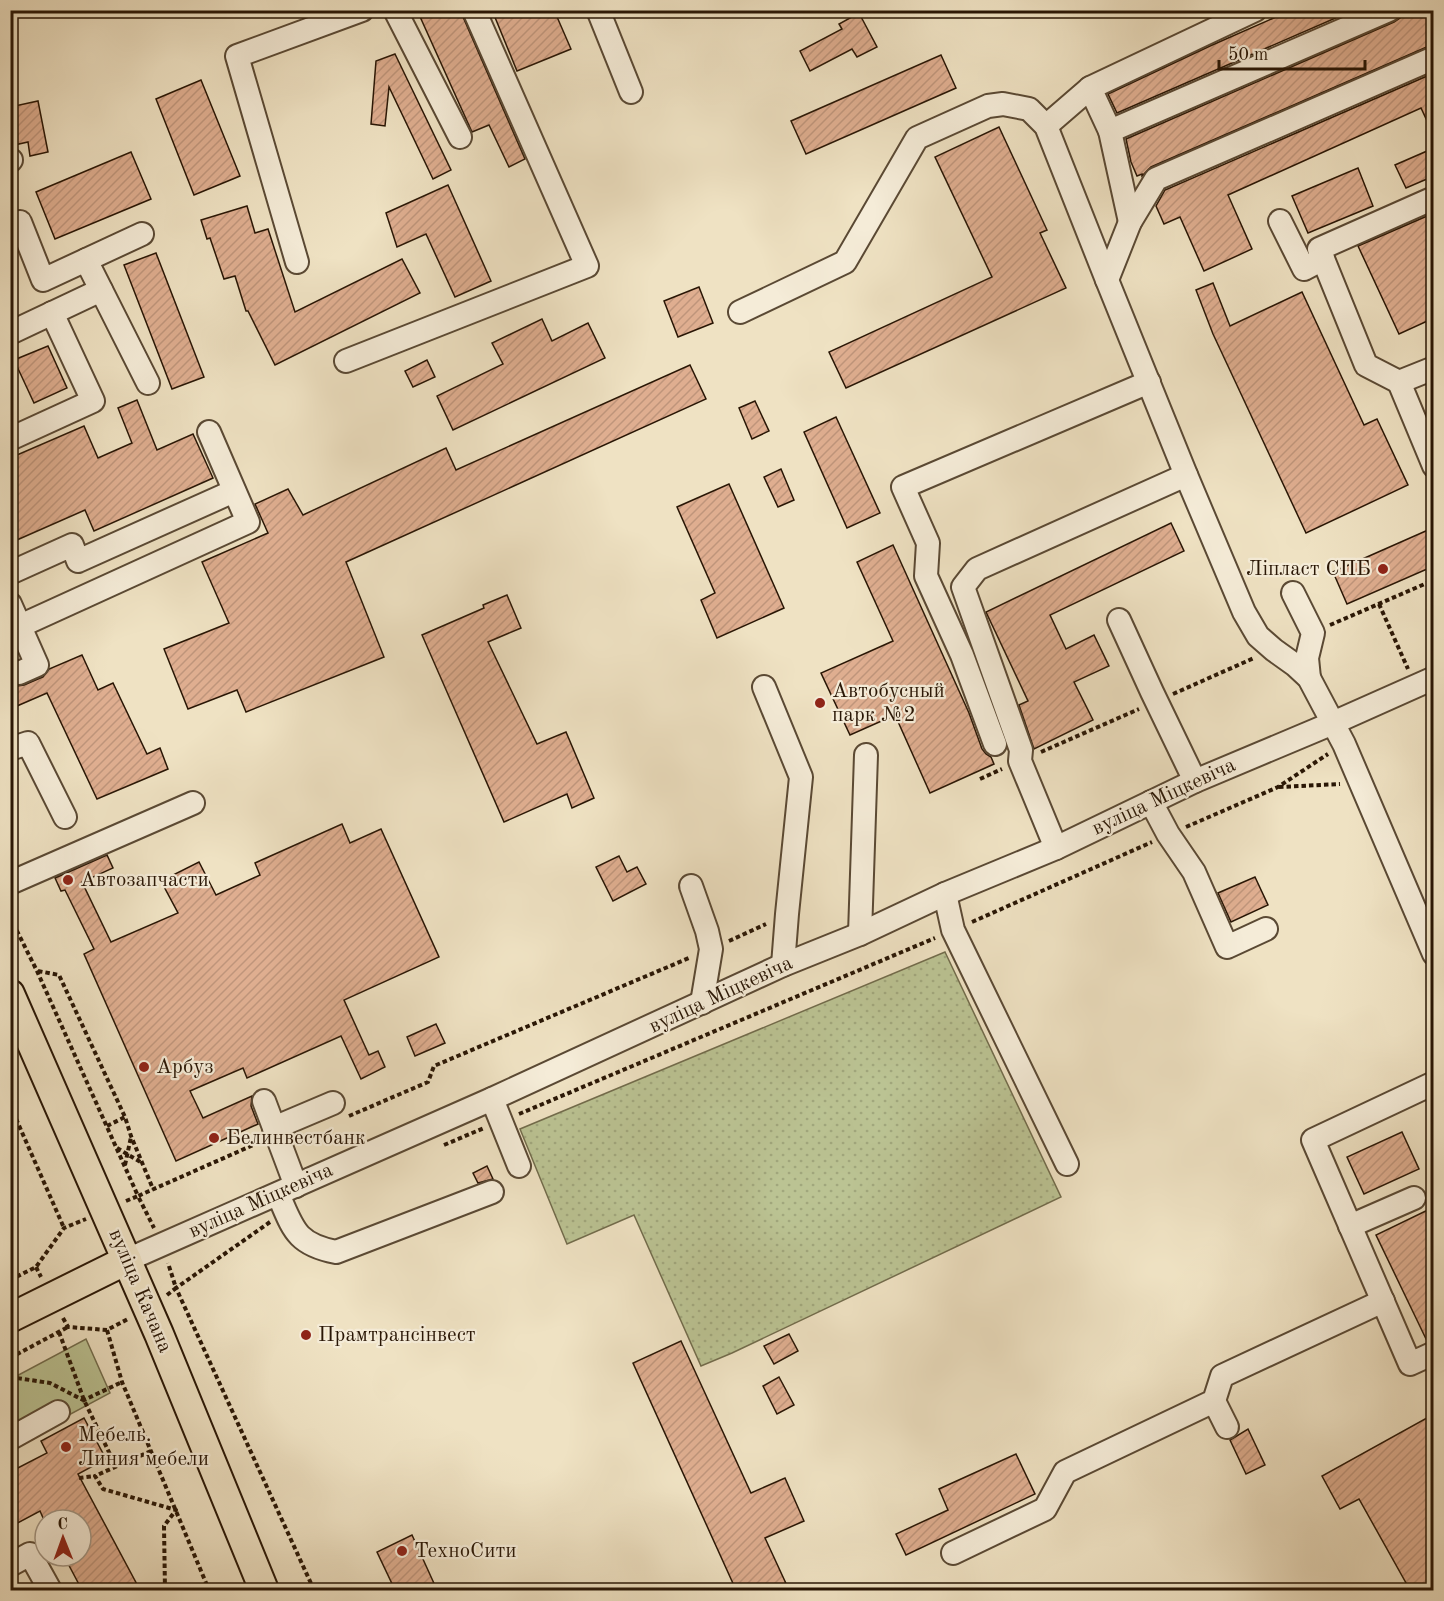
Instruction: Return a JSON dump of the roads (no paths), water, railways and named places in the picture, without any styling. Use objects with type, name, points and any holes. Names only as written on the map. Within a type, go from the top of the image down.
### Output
[{"type":"main road","name":"вуліца Качана","points":[[10,994],[159,1334],[264,1590]]},
{"type":"main road","name":"вуліца Міцкевіча","points":[[10,1318],[127,1260]]},
{"type":"street","points":[[297,262],[237,56],[362,10]]},
{"type":"street","points":[[395,10],[460,137]]},
{"type":"street","points":[[346,361],[587,266],[474,10]]},
{"type":"street","points":[[598,10],[631,92]]},
{"type":"street","points":[[1046,126],[1090,88],[1255,10]]},
{"type":"street","points":[[1110,131],[1389,10]]},
{"type":"street","points":[[1107,280],[1130,222],[1156,179],[1434,58]]},
{"type":"street","points":[[1090,88],[1110,131],[1130,222]]},
{"type":"street","points":[[740,312],[845,262],[918,138],[988,106],[1003,104],[1029,109],[1046,126],[1186,475],[1244,612],[1258,636],[1309,678],[1344,744],[1434,954]]},
{"type":"street","points":[[1434,198],[1319,249],[1366,365],[1399,382],[1434,466]]},
{"type":"street","points":[[1280,221],[1304,268],[1323,259]]},
{"type":"street","points":[[10,224],[20,222],[43,280],[142,234]]},
{"type":"street","points":[[86,260],[148,383]]},
{"type":"street","points":[[10,333],[101,290]]},
{"type":"street","points":[[11,437],[93,401],[51,313]]},
{"type":"street","points":[[1399,382],[1434,368]]},
{"type":"street","points":[[995,744],[963,655],[926,576],[928,543],[903,488],[1149,382]]},
{"type":"street","points":[[20,626],[248,522],[209,432]]},
{"type":"street","points":[[1056,848],[1020,761],[1021,750],[963,586],[977,569],[1186,475]]},
{"type":"street","points":[[10,573],[72,545],[78,561],[234,491]]},
{"type":"street","points":[[1293,593],[1314,633],[1307,658],[1309,678]]},
{"type":"street","points":[[10,604],[37,665],[19,673]]},
{"type":"street","points":[[1119,620],[1195,781]]},
{"type":"street","name":"вуліца Міцкевіча","points":[[127,1260],[286,1197],[783,965],[860,934],[945,894],[1056,848],[1195,781],[1425,682]]},
{"type":"street","points":[[764,687],[801,777],[783,965]]},
{"type":"street","points":[[10,749],[28,743],[64,818]]},
{"type":"street","points":[[860,934],[866,754]]},
{"type":"street","points":[[1151,802],[1168,834],[1194,872],[1227,947],[1266,929]]},
{"type":"street","points":[[10,883],[193,803]]},
{"type":"street","points":[[691,886],[711,949],[702,1003]]},
{"type":"street","points":[[945,894],[953,930],[1067,1164]]},
{"type":"street","points":[[1434,1083],[1313,1140],[1410,1364],[1434,1353]]},
{"type":"street","points":[[492,1099],[519,1166]]},
{"type":"street","points":[[264,1101],[275,1131],[293,1227],[304,1241],[318,1249],[336,1252],[492,1192]]},
{"type":"street","points":[[275,1131],[339,1110]]},
{"type":"street","points":[[1350,1226],[1414,1198]]},
{"type":"street","points":[[1227,1427],[1214,1401],[1222,1376],[1383,1301]]},
{"type":"street","points":[[952,1552],[1045,1509],[1065,1472],[1214,1401]]},
{"type":"street","points":[[10,1432],[13,1437],[58,1412]]},
{"type":"street","points":[[10,1565],[30,1554],[50,1590]]},
{"type":"place","name":"Ліпласт СПБ","points":[[1383,569]]},
{"type":"place","name":"Автобусный парк №2","points":[[820,703]]},
{"type":"place","name":"Автозапчасти","points":[[68,880]]},
{"type":"place","name":"Арбуз","points":[[144,1067]]},
{"type":"place","name":"Белинвестбанк","points":[[214,1138]]},
{"type":"place","name":"Прамтрансінвест","points":[[306,1335]]},
{"type":"place","name":"Мебель. Линия мебели","points":[[66,1447]]},
{"type":"place","name":"ТехноСити","points":[[402,1551]]}]
